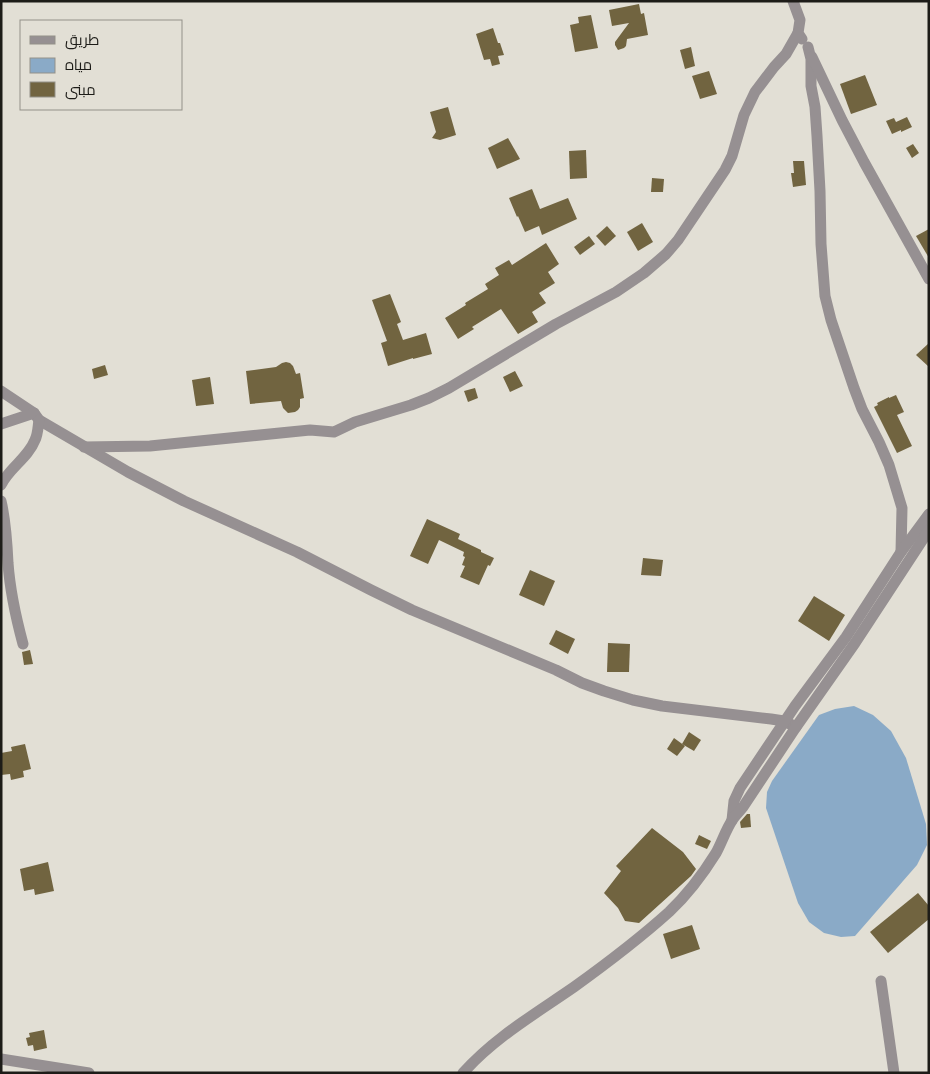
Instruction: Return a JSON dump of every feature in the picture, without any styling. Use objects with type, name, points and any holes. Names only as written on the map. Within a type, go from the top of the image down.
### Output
[{"type":"street","points":[[84,447],[150,446],[310,430],[334,432],[354,422],[429,398],[556,324],[616,292],[655,264],[678,240],[725,170],[732,156],[744,114],[755,92],[786,54],[798,34],[800,20],[793,1]]},
{"type":"street","points":[[798,34],[808,47],[842,120],[929,279]]},
{"type":"street","points":[[808,47],[811,59],[811,86],[817,136],[825,296],[830,320],[854,388],[889,465],[902,508],[901,552]]},
{"type":"street","points":[[1,391],[84,447],[160,490],[297,552],[371,590],[430,617],[556,670],[582,683],[604,692],[662,706],[771,719],[796,726]]},
{"type":"street","points":[[1,424],[36,416]]},
{"type":"street","points":[[1,485],[36,439],[36,416]]},
{"type":"street","points":[[1,501],[14,606],[23,644]]},
{"type":"street","points":[[732,820],[732,807],[736,796],[752,768],[784,722],[851,640],[901,552],[929,514]]},
{"type":"street","points":[[463,1073],[470,1064],[496,1042],[640,937],[669,912],[690,890],[716,853],[732,820],[743,807],[851,640],[929,530]]},
{"type":"street","points":[[881,981],[894,1073]]},
{"type":"street","points":[[1,1059],[89,1073]]},
{"type":"water","points":[[854,706],[873,715],[891,731],[906,758],[926,824],[927,845],[917,865],[855,936],[841,937],[824,933],[809,922],[798,903],[766,808],[767,792],[772,781],[819,715],[835,709]]},
{"type":"building","points":[[639,4],[641,14],[644,13],[648,35],[627,39],[626,46],[618,50],[615,42],[629,23],[612,26],[609,10]]},
{"type":"building","points":[[591,15],[598,48],[575,52],[570,25],[579,23],[578,17]]},
{"type":"building","points":[[493,28],[504,55],[498,56],[500,64],[492,66],[490,59],[484,60],[476,34]]},
{"type":"building","points":[[691,47],[695,66],[685,69],[680,50]]},
{"type":"building","points":[[709,71],[717,94],[700,99],[692,76]]},
{"type":"building","points":[[865,75],[877,105],[851,114],[840,84]]},
{"type":"building","points":[[448,107],[456,135],[440,140],[432,138],[436,132],[430,112]]},
{"type":"building","points":[[907,117],[912,127],[892,134],[886,121],[894,118],[896,122]]},
{"type":"building","points":[[508,138],[520,159],[497,169],[488,148]]},
{"type":"building","points":[[913,144],[919,153],[912,158],[906,148]]},
{"type":"building","points":[[586,150],[587,178],[570,179],[569,151]]},
{"type":"building","points":[[793,161],[804,161],[806,185],[793,187],[791,173],[794,173]]},
{"type":"building","points":[[652,178],[664,179],[663,192],[651,192]]},
{"type":"building","points":[[532,189],[540,209],[568,198],[577,219],[542,235],[539,226],[525,232],[509,198]]},
{"type":"building","points":[[642,223],[653,242],[638,251],[627,232]]},
{"type":"building","points":[[607,226],[616,236],[605,246],[596,236]]},
{"type":"building","points":[[929,229],[929,258],[916,236]]},
{"type":"building","points":[[589,236],[595,244],[580,255],[574,247]]},
{"type":"building","points":[[546,243],[559,264],[548,272],[555,283],[539,293],[546,303],[532,312],[538,322],[518,334],[501,309],[472,327],[474,329],[458,339],[445,318],[488,289],[485,284],[499,275],[495,268],[509,260],[512,265]]},
{"type":"building","points":[[390,294],[401,322],[397,324],[403,340],[426,333],[432,354],[388,366],[381,343],[387,341],[372,300]]},
{"type":"building","points":[[929,343],[929,367],[916,355]]},
{"type":"building","points":[[286,362],[293,366],[296,374],[300,373],[304,398],[300,399],[298,410],[288,413],[283,408],[281,401],[250,404],[246,371],[276,367]]},
{"type":"building","points":[[105,365],[108,375],[94,379],[92,369]]},
{"type":"building","points":[[515,371],[523,386],[510,392],[503,377]]},
{"type":"building","points":[[210,377],[214,404],[196,406],[192,380]]},
{"type":"building","points":[[475,388],[478,398],[468,402],[464,391]]},
{"type":"building","points":[[896,395],[904,412],[897,415],[912,446],[897,453],[874,407],[878,405],[877,403]]},
{"type":"building","points":[[427,519],[460,534],[458,539],[494,558],[490,566],[488,565],[479,585],[460,577],[465,566],[462,565],[465,557],[463,556],[464,552],[439,540],[428,564],[410,556]]},
{"type":"building","points":[[643,558],[663,560],[661,576],[641,575]]},
{"type":"building","points":[[530,570],[555,581],[544,606],[519,595]]},
{"type":"building","points":[[814,596],[845,615],[829,641],[798,621]]},
{"type":"building","points":[[556,630],[575,639],[568,654],[549,644]]},
{"type":"building","points":[[608,643],[630,644],[629,672],[607,672]]},
{"type":"building","points":[[30,650],[33,664],[24,665],[22,652]]},
{"type":"building","points":[[689,732],[701,740],[694,751],[682,744]]},
{"type":"building","points":[[674,738],[685,746],[677,756],[667,749]]},
{"type":"building","points":[[25,744],[31,769],[23,771],[24,777],[11,780],[10,774],[1,775],[1,753],[12,751],[11,747]]},
{"type":"building","points":[[747,814],[750,814],[751,827],[741,828],[740,822]]},
{"type":"building","points":[[652,828],[683,852],[696,869],[691,876],[639,923],[625,921],[618,908],[604,893],[621,871],[616,866]]},
{"type":"building","points":[[699,835],[711,841],[707,849],[695,844]]},
{"type":"building","points":[[48,862],[54,891],[35,895],[34,889],[24,891],[20,869]]},
{"type":"building","points":[[918,893],[929,906],[929,919],[888,953],[870,932]]},
{"type":"building","points":[[692,925],[700,949],[671,959],[663,934]]},
{"type":"building","points":[[44,1030],[47,1048],[34,1051],[33,1045],[28,1046],[26,1038],[30,1037],[29,1033]]}]
